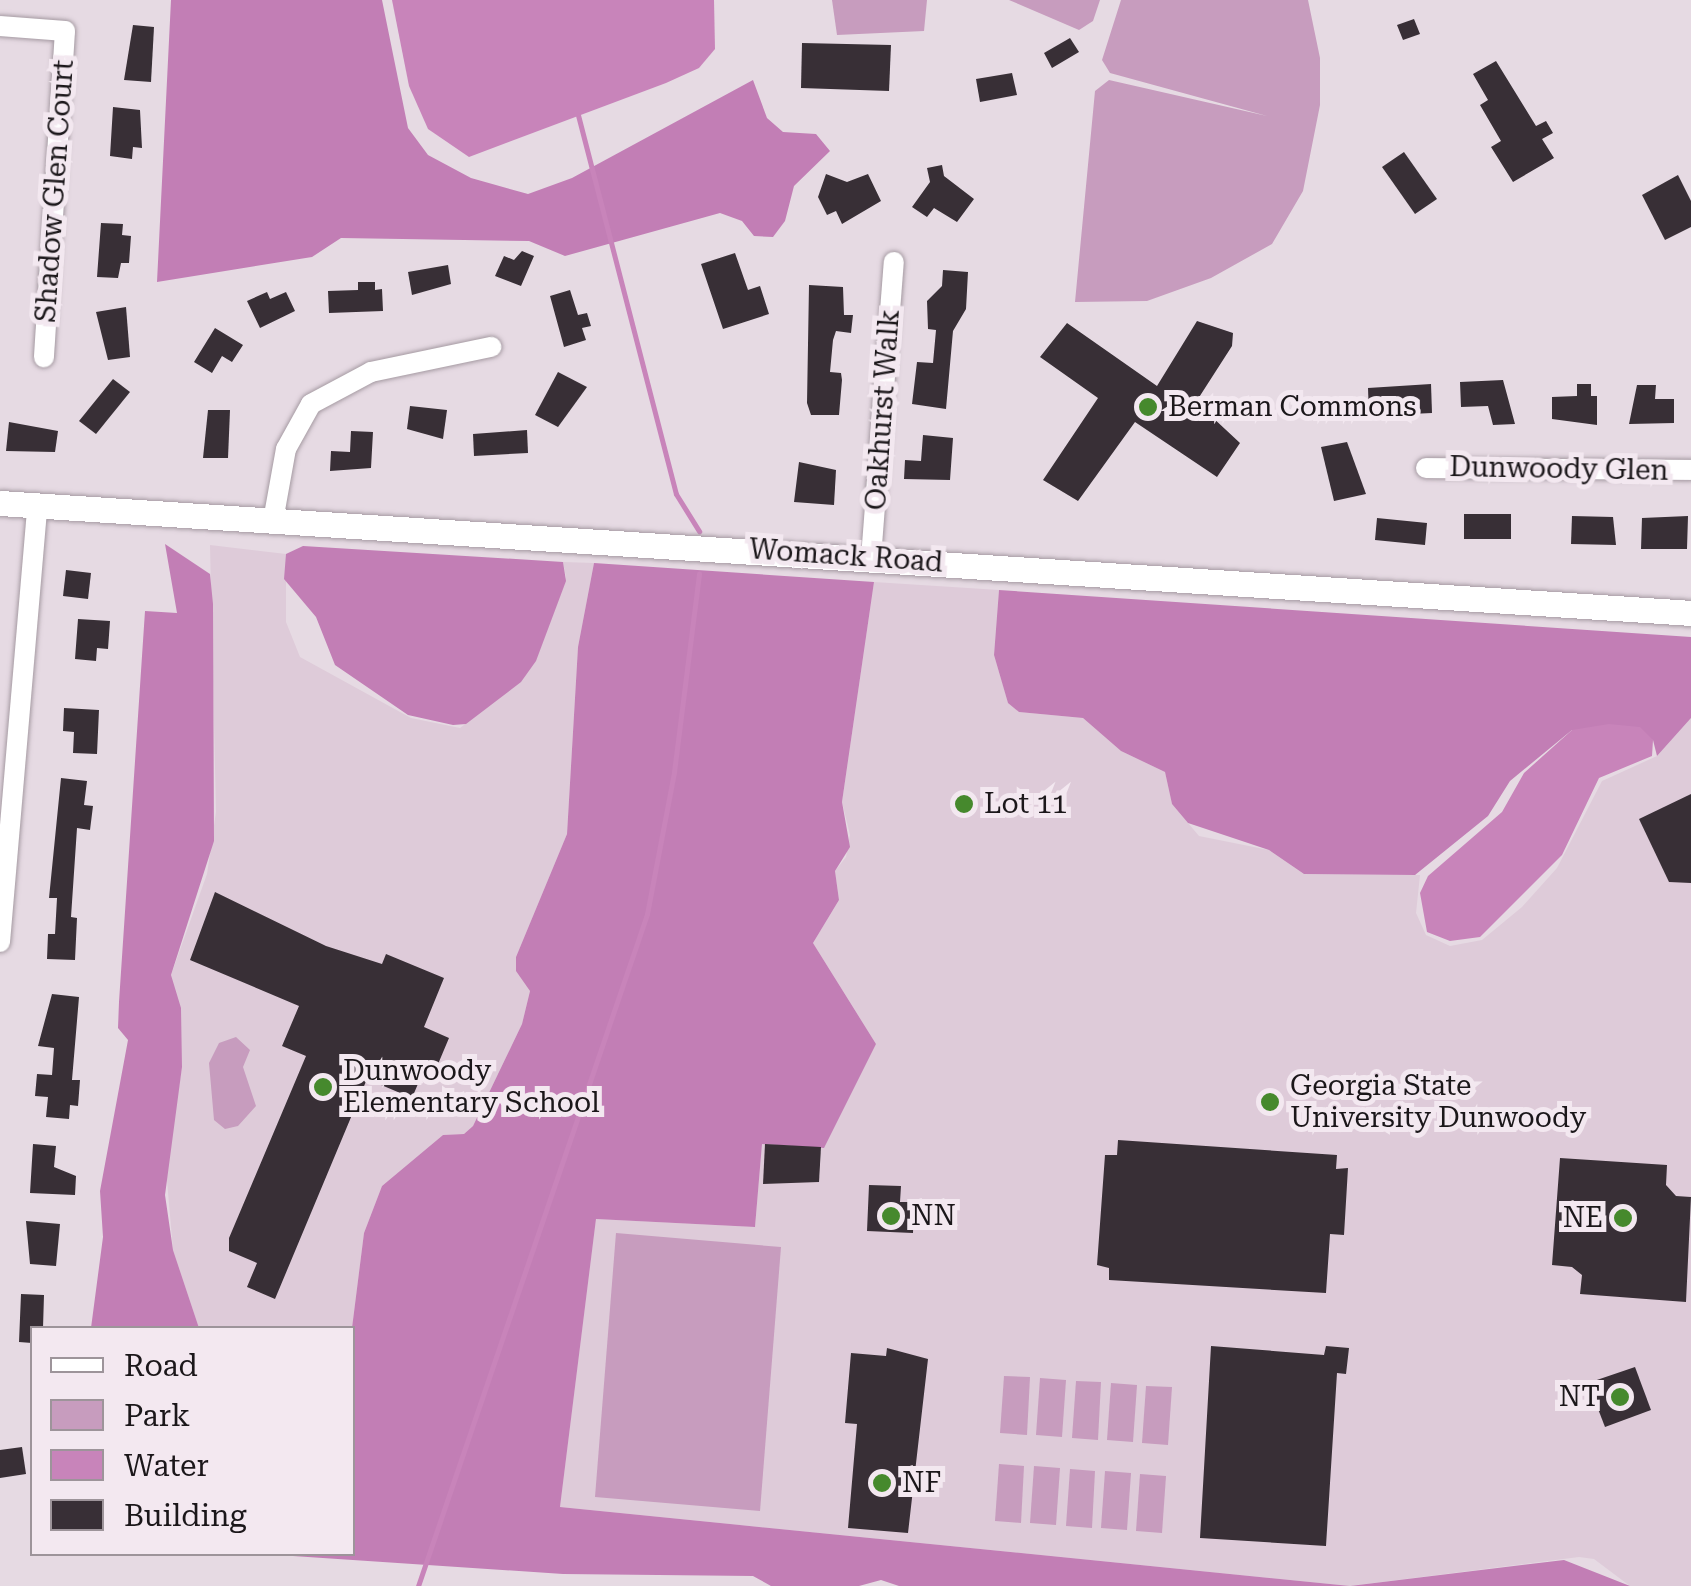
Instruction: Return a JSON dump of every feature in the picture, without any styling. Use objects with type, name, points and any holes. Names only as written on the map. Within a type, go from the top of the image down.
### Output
[{"type":"street","name":"Shadow Glen Court","points":[[0,26],[65,31],[44,357]]},
{"type":"street","name":"Oakhurst Walk","points":[[871,558],[894,262]]},
{"type":"street","points":[[273,522],[286,450],[311,404],[371,372],[491,346]]},
{"type":"street","name":"Dunwoody Glen","points":[[1426,468],[1691,470]]},
{"type":"street","name":"Womack Road","points":[[0,503],[1691,613]]},
{"type":"street","points":[[0,942],[37,506]]},
{"type":"shaded area","points":[[171,0],[382,0],[408,128],[428,155],[471,178],[528,194],[572,178],[753,80],[767,118],[783,132],[816,134],[830,151],[794,186],[785,221],[773,237],[754,236],[742,221],[720,213],[565,256],[529,241],[341,238],[312,257],[157,282]]},
{"type":"shaded area","points":[[165,544],[210,574],[213,604],[214,841],[171,975],[181,1008],[182,1067],[165,1195],[173,1250],[198,1326],[91,1326],[103,1237],[100,1191],[128,1040],[118,1028],[119,1002],[145,611],[177,613]]},
{"type":"shaded area","points":[[210,545],[286,554],[286,622],[300,657],[411,718],[460,728],[521,681],[566,577],[563,562],[594,563],[578,647],[567,834],[516,957],[530,991],[522,1024],[473,1126],[464,1134],[443,1135],[382,1186],[364,1233],[352,1326],[198,1326],[173,1250],[166,1169],[182,1067],[171,975],[207,874],[216,812]]},
{"type":"shaded area","points":[[303,546],[563,562],[566,581],[536,661],[521,682],[466,724],[453,725],[408,715],[335,665],[316,617],[284,579],[286,554]]},
{"type":"shaded area","points":[[594,563],[874,582],[842,802],[850,847],[835,871],[839,900],[813,943],[876,1044],[824,1148],[762,1144],[755,1227],[596,1219],[560,1507],[1350,1586],[899,1586],[881,1580],[859,1586],[771,1586],[753,1576],[563,1574],[293,1556],[355,1556],[352,1326],[364,1233],[382,1186],[443,1135],[464,1134],[473,1126],[522,1024],[530,991],[516,971],[516,957],[567,834],[578,647]]},
{"type":"shaded area","name":"Georgia State University Dunwoody","points":[[874,582],[999,590],[994,655],[1008,702],[1019,712],[1083,718],[1121,751],[1165,772],[1172,804],[1199,836],[1269,850],[1304,874],[1420,875],[1416,913],[1426,935],[1450,946],[1482,940],[1522,907],[1557,868],[1602,781],[1657,756],[1691,718],[1691,1586],[1630,1586],[1594,1559],[1579,1557],[1350,1586],[560,1507],[596,1219],[755,1227],[762,1143],[876,1044],[813,943],[839,900],[835,871],[846,857],[850,835],[842,802]]},
{"type":"shaded area","points":[[999,590],[1691,637],[1691,718],[1657,756],[1653,740],[1572,730],[1510,781],[1488,816],[1415,875],[1304,874],[1269,850],[1188,823],[1172,804],[1165,772],[1121,751],[1083,718],[1019,712],[1008,703],[994,655]]},
{"type":"shaded area","points":[[1564,1560],[1630,1586],[1350,1586]]},
{"type":"green space","points":[[832,0],[927,0],[924,31],[837,35]]},
{"type":"green space","points":[[1009,0],[1100,0],[1093,21],[1079,30]]},
{"type":"green space","points":[[1121,0],[1308,0],[1320,58],[1320,105],[1303,191],[1272,244],[1211,278],[1147,301],[1075,302],[1095,91],[1109,80],[1267,116],[1110,73],[1102,60]]},
{"type":"green space","points":[[236,1037],[250,1050],[243,1067],[256,1106],[238,1126],[225,1129],[214,1120],[209,1063],[219,1043]]},
{"type":"green space","points":[[616,1233],[781,1247],[760,1511],[595,1497]]},
{"type":"green space","points":[[1004,1376],[1030,1377],[1027,1435],[1000,1433]]},
{"type":"green space","points":[[1040,1378],[1066,1380],[1062,1437],[1036,1435]]},
{"type":"green space","points":[[1076,1381],[1101,1382],[1098,1440],[1072,1438]]},
{"type":"green space","points":[[1111,1383],[1137,1385],[1133,1442],[1107,1440]]},
{"type":"green space","points":[[1146,1386],[1172,1387],[1168,1445],[1142,1443]]},
{"type":"green space","points":[[999,1464],[1024,1466],[1021,1523],[995,1521]]},
{"type":"green space","points":[[1034,1466],[1060,1468],[1056,1525],[1030,1523]]},
{"type":"green space","points":[[1070,1469],[1095,1471],[1092,1528],[1066,1526]]},
{"type":"green space","points":[[1105,1471],[1131,1473],[1127,1530],[1101,1528]]},
{"type":"green space","points":[[1140,1474],[1166,1476],[1162,1533],[1136,1531]]},
{"type":"water","points":[[392,0],[714,0],[715,49],[699,68],[666,83],[469,157],[428,129],[409,86]]},
{"type":"water","points":[[1609,724],[1640,727],[1653,740],[1652,756],[1599,778],[1562,855],[1480,937],[1450,941],[1427,932],[1420,893],[1428,876],[1502,812],[1524,773],[1572,730]]},
{"type":"building","points":[[1414,19],[1420,34],[1403,40],[1397,25]]},
{"type":"building","points":[[133,25],[154,27],[151,82],[124,80]]},
{"type":"building","points":[[1070,38],[1079,52],[1052,68],[1044,53]]},
{"type":"building","points":[[802,43],[891,45],[889,91],[801,88]]},
{"type":"building","points":[[1496,61],[1536,126],[1546,121],[1553,133],[1542,139],[1554,158],[1513,182],[1491,147],[1501,141],[1480,105],[1488,100],[1473,74]]},
{"type":"building","points":[[1012,73],[1017,95],[980,102],[976,79]]},
{"type":"building","points":[[113,107],[140,110],[142,148],[133,147],[132,159],[110,156]]},
{"type":"building","points":[[1404,152],[1437,199],[1415,214],[1382,167]]},
{"type":"building","points":[[942,165],[944,176],[974,199],[957,222],[934,208],[927,217],[912,207],[930,182],[927,168]]},
{"type":"building","points":[[826,174],[847,182],[868,174],[881,201],[842,224],[836,211],[827,215],[818,197]]},
{"type":"building","points":[[1678,175],[1691,201],[1691,227],[1665,240],[1642,195]]},
{"type":"building","points":[[101,223],[123,224],[122,235],[131,236],[129,263],[121,263],[118,278],[97,277]]},
{"type":"building","points":[[522,251],[534,256],[521,286],[495,276],[504,256],[514,260]]},
{"type":"building","points":[[735,253],[748,290],[760,286],[769,314],[723,329],[701,264]]},
{"type":"building","points":[[448,265],[451,284],[412,295],[408,272]]},
{"type":"building","points":[[943,270],[968,272],[966,309],[953,331],[946,409],[912,404],[917,362],[933,363],[936,330],[928,329],[927,301],[942,286]]},
{"type":"building","points":[[358,282],[375,282],[375,290],[382,289],[383,311],[329,313],[328,291],[358,290]]},
{"type":"building","points":[[809,285],[843,287],[844,315],[853,315],[851,333],[836,331],[833,340],[830,372],[841,373],[842,380],[839,415],[811,415],[807,403]]},
{"type":"building","points":[[570,290],[578,315],[587,313],[591,326],[582,328],[586,340],[564,347],[550,296]]},
{"type":"building","points":[[267,292],[270,299],[286,292],[295,311],[260,328],[247,301]]},
{"type":"building","points":[[126,307],[130,357],[108,360],[96,312]]},
{"type":"building","name":"Berman Commons","points":[[1197,321],[1233,333],[1232,346],[1196,402],[1240,443],[1217,477],[1135,422],[1078,501],[1043,480],[1098,398],[1040,357],[1067,323],[1157,386]]},
{"type":"building","points":[[215,328],[243,345],[232,362],[222,356],[212,373],[194,362]]},
{"type":"building","points":[[558,372],[587,387],[558,427],[535,415]]},
{"type":"building","points":[[113,379],[130,392],[96,434],[79,421]]},
{"type":"building","points":[[1503,380],[1515,424],[1493,425],[1488,406],[1461,407],[1460,382]]},
{"type":"building","points":[[1431,384],[1432,413],[1369,416],[1368,388]]},
{"type":"building","points":[[1577,384],[1591,384],[1591,396],[1597,396],[1597,425],[1552,419],[1552,397],[1577,396]]},
{"type":"building","points":[[1637,385],[1656,385],[1655,399],[1674,399],[1674,423],[1629,424]]},
{"type":"building","points":[[410,406],[447,410],[443,439],[407,429]]},
{"type":"building","points":[[208,410],[230,410],[228,458],[203,458]]},
{"type":"building","points":[[9,422],[58,431],[55,452],[6,451]]},
{"type":"building","points":[[527,430],[528,453],[474,456],[473,434]]},
{"type":"building","points":[[351,431],[373,432],[371,468],[330,471],[331,451],[350,452]]},
{"type":"building","points":[[923,435],[953,438],[950,480],[904,479],[905,460],[921,461]]},
{"type":"building","points":[[1347,442],[1366,494],[1334,501],[1321,447]]},
{"type":"building","points":[[799,462],[836,470],[834,505],[794,502]]},
{"type":"building","points":[[1464,514],[1511,514],[1511,539],[1464,539]]},
{"type":"building","points":[[1572,516],[1613,517],[1616,545],[1571,544]]},
{"type":"building","points":[[1688,516],[1687,549],[1641,549],[1642,518]]},
{"type":"building","points":[[1377,518],[1427,523],[1425,545],[1375,540]]},
{"type":"building","points":[[66,570],[91,573],[88,599],[63,596]]},
{"type":"building","points":[[78,619],[110,621],[108,649],[97,648],[96,661],[75,659]]},
{"type":"building","points":[[64,708],[99,710],[97,754],[73,753],[74,732],[63,731]]},
{"type":"building","points":[[61,778],[87,781],[84,805],[93,806],[90,830],[77,828],[71,917],[77,918],[75,960],[47,959],[48,934],[55,934],[57,898],[49,898]]},
{"type":"building","points":[[1691,794],[1691,883],[1669,882],[1639,819]]},
{"type":"building","name":"Dunwoody Elementary School","points":[[215,892],[326,946],[382,964],[386,954],[444,978],[424,1027],[449,1038],[433,1076],[423,1072],[412,1098],[367,1079],[275,1299],[247,1287],[257,1263],[229,1251],[229,1238],[306,1056],[282,1046],[299,1006],[190,960]]},
{"type":"building","points":[[52,994],[79,997],[72,1080],[80,1080],[78,1106],[70,1105],[69,1119],[46,1117],[48,1097],[35,1096],[37,1074],[52,1075],[54,1048],[38,1046]]},
{"type":"building","points":[[1118,1140],[1337,1155],[1336,1169],[1348,1168],[1344,1235],[1330,1234],[1326,1293],[1109,1280],[1109,1268],[1097,1265],[1105,1155],[1117,1155]]},
{"type":"building","points":[[33,1144],[56,1146],[54,1167],[76,1176],[75,1195],[30,1193]]},
{"type":"building","points":[[765,1144],[821,1147],[819,1182],[763,1184]]},
{"type":"building","name":"NE","points":[[1560,1158],[1667,1165],[1666,1185],[1676,1196],[1691,1197],[1686,1302],[1580,1294],[1582,1275],[1572,1267],[1552,1265]]},
{"type":"building","name":"NN","points":[[869,1185],[901,1186],[900,1202],[914,1202],[913,1233],[867,1231]]},
{"type":"building","points":[[26,1221],[60,1224],[56,1266],[30,1264]]},
{"type":"building","points":[[21,1294],[44,1295],[43,1326],[30,1326],[30,1343],[19,1342]]},
{"type":"building","points":[[1211,1346],[1324,1355],[1326,1346],[1349,1348],[1346,1374],[1337,1373],[1326,1546],[1200,1538]]},
{"type":"building","points":[[887,1348],[928,1359],[908,1533],[848,1528],[857,1424],[845,1423],[851,1353],[886,1356]]},
{"type":"building","name":"NT","points":[[1635,1367],[1651,1410],[1605,1427],[1588,1383]]},
{"type":"building","points":[[22,1447],[26,1474],[0,1478],[0,1450]]},
{"type":"waterway","points":[[578,115],[676,494],[699,531]]},
{"type":"waterway","points":[[418,1586],[647,914],[674,772],[699,574]]},
{"type":"place","name":"Berman Commons","points":[[1148,407]]},
{"type":"place","name":"Lot 11","points":[[964,804]]},
{"type":"place","name":"Dunwoody Elementary School","points":[[323,1087]]},
{"type":"place","name":"Georgia State University Dunwoody","points":[[1270,1102]]},
{"type":"place","name":"NN","points":[[891,1216]]},
{"type":"place","name":"NE","points":[[1623,1218]]},
{"type":"place","name":"NT","points":[[1620,1397]]},
{"type":"place","name":"NF","points":[[882,1483]]}]
